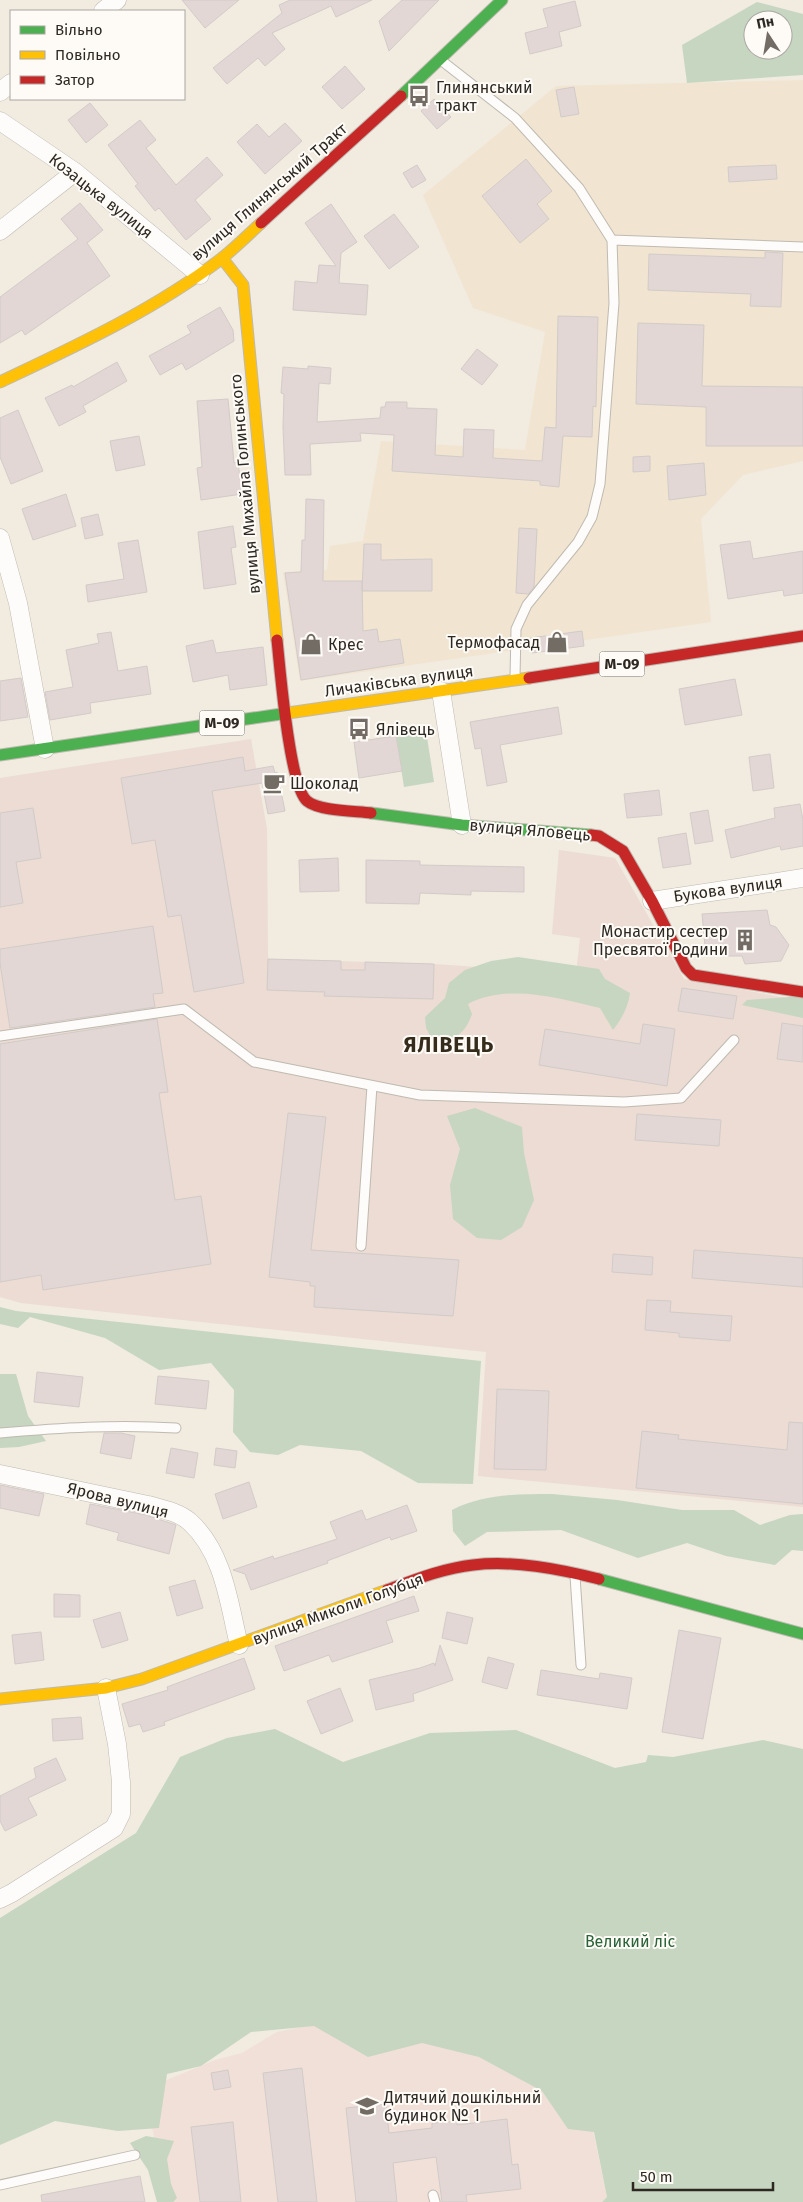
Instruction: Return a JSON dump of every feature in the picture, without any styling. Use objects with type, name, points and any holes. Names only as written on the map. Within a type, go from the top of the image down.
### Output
[{"type":"street","points":[[104,10],[117,0]]},
{"type":"street","name":"вулиця Глинянський Тракт","points":[[0,382],[139,312],[200,275],[222,258],[440,60],[502,0]]},
{"type":"street","points":[[0,92],[10,84]]},
{"type":"street","name":"Козацька вулиця","points":[[0,120],[75,172],[200,275]]},
{"type":"street","points":[[0,231],[75,172]]},
{"type":"street","name":"вулиця Михайла Голинського","points":[[222,258],[243,285],[284,714],[299,789],[307,801],[320,807],[462,825]]},
{"type":"street","points":[[0,538],[18,604],[45,748]]},
{"type":"street","name":"Личаківська вулиця","points":[[0,755],[441,692],[803,636]]},
{"type":"street","name":"вулиця Яловець","points":[[441,692],[462,825],[599,836],[623,851],[652,901],[686,968],[693,974],[803,992]]},
{"type":"street","name":"Букова вулиця","points":[[652,901],[803,878]]},
{"type":"street","name":"Ярова вулиця","points":[[0,1474],[169,1510],[189,1522],[213,1553],[220,1569],[239,1646]]},
{"type":"street","name":"вулиця Миколи Голубця","points":[[0,1699],[106,1688],[142,1679],[239,1646],[421,1578],[471,1565],[506,1563],[575,1574],[803,1634]]},
{"type":"street","points":[[0,1899],[21,1888],[114,1828],[120,1814],[121,1782],[117,1744],[106,1688]]},
{"type":"lane","points":[[440,60],[515,118],[579,188],[612,240],[614,303],[600,484],[592,517],[578,542],[527,605],[516,629],[515,680]]},
{"type":"lane","points":[[612,240],[803,247]]},
{"type":"lane","points":[[0,1036],[184,1009],[254,1062],[420,1095],[624,1102],[681,1098],[734,1040]]},
{"type":"lane","points":[[361,1246],[372,1086]]},
{"type":"lane","points":[[0,1434],[102,1426],[136,1425],[176,1428]]},
{"type":"lane","points":[[575,1574],[581,1665]]},
{"type":"lane","points":[[0,2185],[135,2155]]},
{"type":"shaded area","points":[[803,80],[803,461],[743,475],[701,519],[711,622],[300,681],[283,572],[327,570],[330,546],[363,541],[381,441],[525,450],[545,332],[473,308],[423,195],[556,86]]},
{"type":"shaded area","points":[[251,739],[267,829],[268,959],[434,964],[576,974],[580,938],[552,934],[559,850],[615,858],[684,979],[803,1001],[803,1507],[478,1476],[486,1352],[21,1303],[0,1297],[0,778]]},
{"type":"shaded area","name":"Дитячий дошкільний будинок № 1","points":[[469,1991],[590,2116],[608,2202],[167,2202],[146,2096],[157,2084],[215,2060],[242,2053],[277,2032]]},
{"type":"green space","points":[[757,2],[788,10],[743,10]]},
{"type":"green space","points":[[743,10],[743,60],[793,60],[793,11],[803,14],[803,75],[687,83],[682,45]]},
{"type":"green space","points":[[426,731],[434,782],[404,787],[396,736]]},
{"type":"green space","points":[[518,957],[599,969],[605,979],[630,993],[622,1017],[613,1030],[600,1008],[534,994],[499,994],[468,1004],[472,1014],[462,1032],[454,1037],[434,1043],[426,1028],[425,1017],[445,998],[449,983],[465,970],[491,961]]},
{"type":"green space","points":[[803,996],[803,1018],[742,1005],[747,1000]]},
{"type":"green space","points":[[475,1108],[522,1127],[524,1153],[534,1200],[522,1227],[501,1240],[477,1238],[453,1219],[450,1185],[460,1149],[447,1116]]},
{"type":"green space","points":[[0,1307],[16,1311],[481,1361],[473,1484],[418,1483],[361,1451],[300,1445],[278,1455],[250,1452],[233,1432],[234,1390],[211,1363],[159,1370],[105,1338],[30,1317],[18,1328],[0,1324]]},
{"type":"green space","points":[[0,1374],[16,1374],[28,1416],[46,1441],[19,1447],[0,1448]]},
{"type":"green space","points":[[552,1494],[617,1500],[682,1510],[734,1510],[760,1525],[790,1515],[803,1514],[803,1551],[792,1550],[775,1565],[726,1556],[687,1543],[638,1558],[561,1530],[487,1532],[465,1546],[453,1531],[452,1510],[464,1505],[501,1496]]},
{"type":"green space","name":"Великий ліс","points":[[275,1729],[343,1762],[430,1733],[516,1730],[615,1768],[646,1762],[648,1755],[673,1757],[763,1740],[803,1749],[803,2202],[602,2202],[607,2197],[594,2132],[568,2129],[542,2091],[479,2057],[422,2043],[368,2057],[314,2026],[251,2032],[201,2066],[167,2074],[159,2128],[118,2131],[55,2121],[0,2145],[0,1918],[136,1833],[180,1757],[227,1738]]},
{"type":"green space","points":[[146,2136],[174,2141],[167,2159],[171,2184],[177,2198],[173,2202],[157,2202],[148,2170],[130,2143]]},
{"type":"building","points":[[182,0],[239,0],[205,28]]},
{"type":"building","points":[[290,0],[372,0],[336,17],[331,6],[272,33],[285,49],[265,66],[258,58],[227,84],[213,68],[282,13],[279,5]]},
{"type":"building","points":[[402,0],[439,0],[389,51],[379,21]]},
{"type":"building","points":[[575,1],[581,26],[559,32],[562,46],[530,54],[525,33],[548,27],[543,9]]},
{"type":"building","points":[[345,66],[365,89],[342,109],[322,87]]},
{"type":"building","points":[[574,87],[579,114],[561,117],[556,90]]},
{"type":"building","points":[[434,99],[451,117],[437,129],[421,111]]},
{"type":"building","points":[[90,103],[108,125],[86,143],[68,120]]},
{"type":"building","points":[[140,120],[156,140],[146,148],[176,185],[207,157],[223,175],[195,200],[211,219],[186,240],[159,208],[155,211],[135,186],[138,184],[108,145]]},
{"type":"building","points":[[285,123],[302,141],[265,174],[237,142],[257,124],[269,137]]},
{"type":"building","points":[[526,159],[552,191],[537,204],[549,219],[520,243],[482,196]]},
{"type":"building","points":[[417,165],[426,180],[412,188],[403,173]]},
{"type":"building","points":[[776,165],[777,179],[729,182],[728,167]]},
{"type":"building","points":[[80,203],[103,230],[87,243],[110,276],[25,335],[22,330],[0,343],[0,297],[78,239],[61,219]]},
{"type":"building","points":[[331,204],[357,242],[341,253],[339,283],[368,285],[366,315],[293,310],[295,281],[317,283],[319,265],[336,266],[305,223]]},
{"type":"building","points":[[394,214],[419,247],[389,269],[364,236]]},
{"type":"building","points":[[765,252],[783,253],[781,307],[750,306],[751,294],[648,290],[649,254],[765,258]]},
{"type":"building","points":[[220,307],[233,330],[234,341],[186,370],[182,363],[160,375],[149,356],[191,333],[187,326]]},
{"type":"building","points":[[558,316],[598,317],[596,407],[593,406],[592,437],[563,436],[559,487],[540,485],[540,481],[392,471],[394,435],[360,433],[361,441],[310,444],[311,475],[285,475],[284,394],[281,393],[283,367],[308,369],[308,366],[331,368],[330,384],[319,383],[317,422],[380,418],[381,407],[385,407],[386,402],[407,402],[407,408],[437,409],[435,455],[463,457],[464,429],[494,430],[493,458],[542,461],[545,427],[556,428]]},
{"type":"building","points":[[638,323],[704,325],[702,386],[803,387],[803,446],[706,446],[706,407],[636,404]]},
{"type":"building","points":[[477,349],[498,365],[482,385],[461,369]]},
{"type":"building","points":[[117,362],[127,381],[83,406],[86,412],[59,426],[45,398],[72,385],[73,387]]},
{"type":"building","points":[[228,399],[234,463],[238,462],[242,494],[201,500],[197,468],[202,467],[197,401]]},
{"type":"building","points":[[18,410],[43,471],[11,484],[0,457],[0,418]]},
{"type":"building","points":[[139,436],[145,465],[116,471],[110,441]]},
{"type":"building","points":[[650,456],[650,471],[633,472],[633,457]]},
{"type":"building","points":[[704,463],[706,495],[669,500],[667,466]]},
{"type":"building","points":[[66,494],[76,526],[33,540],[22,509]]},
{"type":"building","points":[[306,499],[324,500],[323,581],[362,581],[363,631],[377,629],[379,642],[400,639],[404,663],[301,680],[285,573],[301,572],[302,540],[305,540]]},
{"type":"building","points":[[98,514],[103,535],[85,539],[81,518]]},
{"type":"building","points":[[233,526],[236,547],[231,548],[236,584],[204,589],[198,532]]},
{"type":"building","points":[[519,528],[537,529],[534,587],[528,594],[516,593]]},
{"type":"building","points":[[138,540],[147,592],[88,602],[86,585],[124,579],[118,543]]},
{"type":"building","points":[[750,541],[753,559],[803,551],[803,593],[784,596],[783,590],[728,599],[720,545]]},
{"type":"building","points":[[364,544],[381,544],[381,560],[432,559],[432,591],[362,591]]},
{"type":"building","name":"Термофасад","points":[[582,631],[584,646],[532,653],[530,638]]},
{"type":"building","points":[[111,632],[118,671],[147,666],[151,694],[90,703],[91,713],[50,720],[45,692],[73,687],[66,650],[99,643],[97,634]]},
{"type":"building","points":[[213,640],[216,653],[263,647],[267,685],[230,690],[228,675],[193,682],[186,646]]},
{"type":"building","points":[[21,678],[28,717],[0,721],[0,681]]},
{"type":"building","points":[[735,679],[742,715],[685,725],[679,689]]},
{"type":"building","points":[[558,707],[562,734],[500,745],[507,782],[487,786],[481,748],[475,749],[470,722]]},
{"type":"building","points":[[396,736],[402,771],[359,778],[354,742]]},
{"type":"building","points":[[770,754],[774,788],[753,791],[749,757]]},
{"type":"building","points":[[243,757],[245,771],[273,766],[275,773],[277,772],[285,811],[268,814],[262,783],[212,791],[244,983],[194,992],[181,915],[168,917],[155,840],[132,844],[121,778]]},
{"type":"building","points":[[659,790],[662,815],[627,818],[624,794]]},
{"type":"building","points":[[800,804],[803,820],[803,846],[781,850],[780,846],[731,858],[725,830],[775,818],[774,808]]},
{"type":"building","points":[[33,808],[41,858],[16,862],[23,903],[0,907],[0,813]]},
{"type":"building","points":[[708,810],[713,841],[695,844],[690,813]]},
{"type":"building","points":[[686,833],[691,864],[663,868],[658,838]]},
{"type":"building","points":[[338,858],[339,891],[300,892],[299,860]]},
{"type":"building","points":[[366,860],[420,861],[420,865],[524,867],[524,892],[471,891],[471,895],[420,893],[419,904],[366,903]]},
{"type":"building","name":"Монастир сестер Пресвятої Родини","points":[[767,910],[770,925],[776,927],[789,945],[781,961],[745,964],[742,956],[724,956],[705,946],[702,914]]},
{"type":"building","points":[[153,926],[163,993],[153,994],[155,1007],[10,1028],[0,963],[0,949]]},
{"type":"building","points":[[268,959],[341,961],[341,970],[365,970],[365,962],[434,964],[433,999],[324,996],[325,992],[267,990]]},
{"type":"building","points":[[682,988],[737,996],[733,1019],[678,1011]]},
{"type":"building","points":[[157,1019],[168,1092],[159,1093],[175,1200],[201,1196],[211,1264],[43,1290],[41,1275],[0,1282],[0,1044]]},
{"type":"building","points":[[782,1023],[803,1026],[803,1062],[777,1059]]},
{"type":"building","points":[[643,1024],[675,1029],[667,1086],[539,1065],[545,1029],[640,1044]]},
{"type":"building","points":[[288,1113],[326,1117],[311,1250],[459,1260],[453,1316],[314,1307],[315,1286],[310,1286],[310,1282],[269,1277]]},
{"type":"building","points":[[637,1114],[721,1120],[719,1146],[635,1140]]},
{"type":"building","points":[[694,1250],[803,1258],[803,1287],[692,1278]]},
{"type":"building","points":[[613,1254],[653,1257],[652,1275],[612,1272]]},
{"type":"building","points":[[647,1300],[671,1301],[670,1312],[732,1316],[730,1341],[679,1337],[679,1333],[645,1330]]},
{"type":"building","points":[[37,1372],[83,1377],[79,1407],[34,1402]]},
{"type":"building","points":[[158,1376],[209,1381],[206,1409],[155,1404]]},
{"type":"building","points":[[497,1389],[549,1391],[546,1470],[494,1469]]},
{"type":"building","points":[[789,1422],[803,1423],[803,1504],[636,1488],[642,1431],[679,1435],[678,1439],[787,1450]]},
{"type":"building","points":[[104,1433],[121,1433],[135,1436],[131,1459],[100,1453]]},
{"type":"building","points":[[171,1448],[198,1453],[194,1478],[166,1473]]},
{"type":"building","points":[[216,1448],[237,1451],[235,1468],[214,1465]]},
{"type":"building","points":[[249,1482],[257,1507],[223,1519],[215,1494]]},
{"type":"building","points":[[0,1485],[44,1494],[39,1516],[0,1508]]},
{"type":"building","points":[[90,1504],[146,1515],[176,1525],[169,1554],[117,1540],[119,1533],[86,1524]]},
{"type":"building","points":[[407,1505],[417,1531],[391,1540],[390,1537],[327,1561],[328,1563],[251,1590],[245,1574],[233,1570],[273,1556],[274,1559],[337,1539],[330,1522],[362,1510],[366,1520]]},
{"type":"building","points":[[195,1580],[203,1608],[177,1616],[169,1587]]},
{"type":"building","points":[[54,1594],[80,1595],[80,1617],[54,1617]]},
{"type":"building","points":[[414,1596],[419,1611],[386,1621],[393,1642],[332,1662],[329,1655],[284,1671],[275,1646]]},
{"type":"building","points":[[120,1612],[128,1640],[102,1648],[93,1620]]},
{"type":"building","points":[[447,1612],[473,1618],[467,1644],[442,1638]]},
{"type":"building","points":[[679,1630],[721,1638],[703,1739],[662,1732]]},
{"type":"building","points":[[41,1632],[44,1660],[15,1664],[12,1635]]},
{"type":"building","points":[[440,1645],[453,1680],[413,1694],[414,1701],[376,1710],[369,1680],[434,1663],[435,1666]]},
{"type":"building","points":[[488,1657],[514,1664],[507,1689],[482,1682]]},
{"type":"building","points":[[244,1658],[255,1689],[164,1722],[165,1725],[143,1732],[140,1724],[129,1727],[122,1704],[168,1690],[167,1687]]},
{"type":"building","points":[[541,1670],[599,1679],[600,1673],[632,1678],[627,1709],[537,1695]]},
{"type":"building","points":[[340,1688],[353,1721],[321,1734],[307,1701]]},
{"type":"building","points":[[81,1717],[83,1739],[53,1741],[52,1719]]},
{"type":"building","points":[[56,1758],[66,1780],[28,1798],[37,1815],[5,1831],[0,1821],[0,1796],[36,1778],[34,1768]]},
{"type":"building","points":[[302,2068],[317,2202],[278,2202],[263,2073]]},
{"type":"building","points":[[228,2070],[231,2087],[214,2090],[211,2073]]},
{"type":"building","points":[[386,2104],[389,2133],[432,2128],[432,2123],[457,2121],[457,2125],[507,2119],[512,2165],[518,2164],[521,2189],[466,2195],[467,2202],[442,2202],[436,2157],[393,2163],[397,2202],[356,2202],[346,2108]]},
{"type":"building","points":[[233,2122],[241,2202],[200,2202],[191,2127]]},
{"type":"building","points":[[140,2176],[145,2202],[42,2202],[41,2195]]},
{"type":"traffic: fast","points":[[401,96],[502,0]]},
{"type":"traffic: fast","points":[[0,755],[288,713]]},
{"type":"traffic: fast","points":[[371,813],[462,825],[591,835]]},
{"type":"traffic: fast","points":[[599,1579],[803,1634]]},
{"type":"traffic: slow","points":[[0,382],[114,326],[169,295],[221,259],[261,223]]},
{"type":"traffic: slow","points":[[222,258],[243,285],[277,640]]},
{"type":"traffic: slow","points":[[288,713],[529,678]]},
{"type":"traffic: slow","points":[[0,1699],[106,1688],[142,1679],[387,1590]]},
{"type":"traffic: jam","points":[[261,223],[401,96]]},
{"type":"traffic: jam","points":[[529,678],[803,636]]},
{"type":"traffic: jam","points":[[277,640],[290,751],[301,791],[307,801],[320,807],[371,813]]},
{"type":"traffic: jam","points":[[591,835],[599,836],[623,851],[652,901],[686,968],[693,975],[803,992]]},
{"type":"traffic: jam","points":[[387,1590],[440,1572],[473,1565],[489,1564],[536,1566],[599,1579]]},
{"type":"place","name":"Глинянський тракт","points":[[419,96]]},
{"type":"place","name":"Термофасад","points":[[557,642]]},
{"type":"place","name":"Крес","points":[[311,644]]},
{"type":"place","name":"Ялівець","points":[[359,729]]},
{"type":"place","name":"Шоколад","points":[[274,783]]},
{"type":"place","name":"Монастир сестер Пресвятої Родини","points":[[745,940]]},
{"type":"place","name":"Дитячий дошкільний будинок № 1","points":[[367,2106]]},
{"type":"district","name":"ЯЛІВЕЦЬ","points":[[449,1045]]}]
